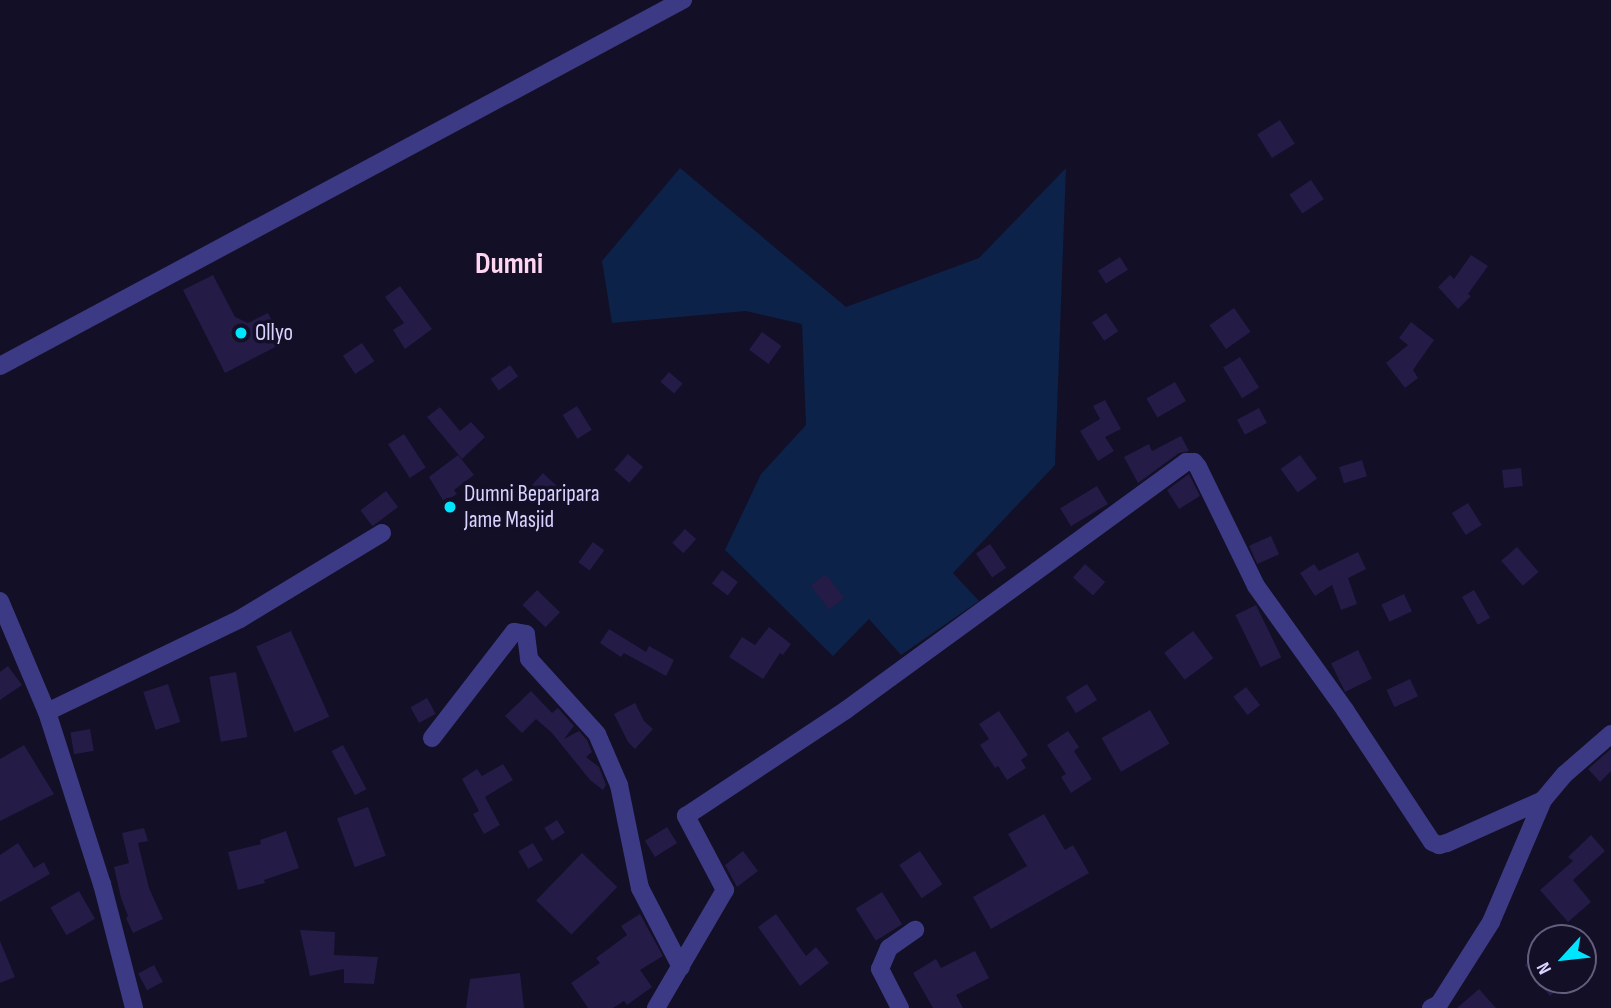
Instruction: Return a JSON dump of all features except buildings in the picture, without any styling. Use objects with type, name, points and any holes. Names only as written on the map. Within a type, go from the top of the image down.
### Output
[{"type":"street","points":[[0,366],[683,0]]},
{"type":"street","points":[[656,1008],[725,890],[686,816],[846,710],[1186,462],[1194,462],[1198,467],[1256,586],[1345,710],[1432,842],[1439,845],[1447,843],[1543,800]]},
{"type":"street","points":[[47,712],[240,620],[382,533]]},
{"type":"street","points":[[0,601],[47,712],[102,884],[134,1008]]},
{"type":"street","points":[[432,738],[514,632],[526,634],[530,659],[597,734],[619,785],[640,888],[681,967]]},
{"type":"street","points":[[1431,1008],[1438,1004],[1491,922],[1543,800],[1565,774],[1611,734]]},
{"type":"street","points":[[900,1008],[880,969],[889,948],[915,930]]},
{"type":"water","points":[[680,168],[846,307],[979,258],[1066,168],[1055,465],[953,573],[979,601],[901,655],[869,619],[833,656],[725,550],[761,474],[806,425],[802,324],[746,311],[612,323],[602,261]]},
{"type":"place","name":"Ollyo","points":[[241,333]]},
{"type":"place","name":"Dumni Beparipara Jame Masjid","points":[[450,507]]},
{"type":"district","name":"Dumni","points":[[509,264]]}]
